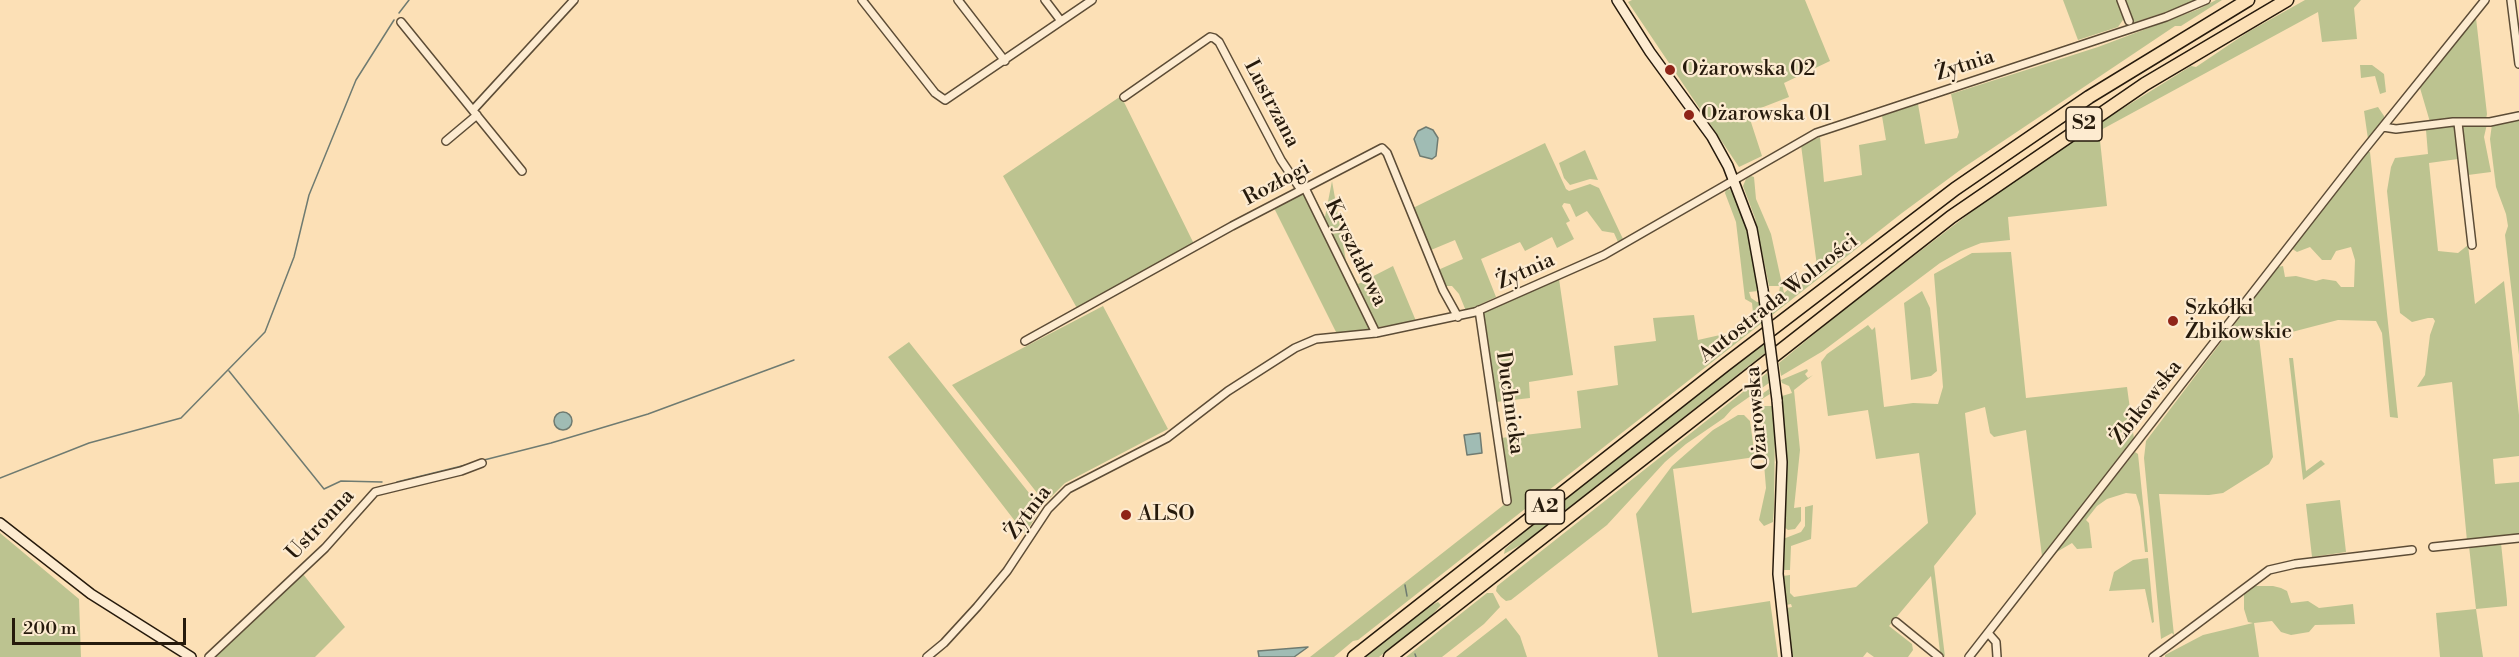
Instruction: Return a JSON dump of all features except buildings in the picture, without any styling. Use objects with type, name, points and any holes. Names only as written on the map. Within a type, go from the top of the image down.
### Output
[{"type":"highway","name":"Autostrada Wolności","points":[[1353,657],[1692,391],[1938,202],[2080,103],[2159,52],[2248,0]]},
{"type":"highway","name":"S2","points":[[1891,262],[1970,203],[2085,123],[2287,0]]},
{"type":"highway","name":"Autostrada Wolności","points":[[1390,657],[1891,262]]},
{"type":"main road","name":"Ożarowska","points":[[1617,0],[1650,52],[1712,137],[1735,179],[1752,229],[1763,290],[1777,400],[1782,462],[1778,574],[1787,657]]},
{"type":"main road","points":[[0,523],[91,594],[191,657]]},
{"type":"street","points":[[446,141],[475,112],[574,0]]},
{"type":"street","points":[[862,0],[935,93],[945,100],[1092,0]]},
{"type":"street","points":[[958,0],[1005,60]]},
{"type":"street","points":[[1045,0],[1061,21]]},
{"type":"street","points":[[2121,0],[2129,21]]},
{"type":"street","name":"Żytnia","points":[[927,657],[944,643],[1007,571],[1048,509],[1068,489],[1167,438],[1228,391],[1295,348],[1317,339],[1376,333],[1458,317],[1479,310],[1604,255],[1816,133],[2157,20],[2206,0]]},
{"type":"street","name":"Żbikowska","points":[[1969,657],[2485,0]]},
{"type":"street","points":[[2511,0],[2519,64]]},
{"type":"street","points":[[401,22],[522,171]]},
{"type":"street","name":"Lustrzana","points":[[1124,97],[1210,37],[1219,42],[1281,160],[1303,189]]},
{"type":"street","points":[[2383,127],[2396,129],[2490,122],[2519,116]]},
{"type":"street","points":[[2458,123],[2472,245]]},
{"type":"street","name":"Rozłogi","points":[[1025,341],[1377,150],[1385,150],[1443,290],[1458,317]]},
{"type":"street","name":"Kryształowa","points":[[1303,189],[1376,333]]},
{"type":"street","name":"Duchnicka","points":[[1479,310],[1507,501]]},
{"type":"street","name":"Ustronna","points":[[209,657],[325,548],[375,492],[461,471],[482,463]]},
{"type":"street","points":[[2433,547],[2519,538]]},
{"type":"street","points":[[2153,657],[2269,570],[2295,564],[2412,550]]},
{"type":"street","points":[[1896,622],[1939,657]]},
{"type":"street","points":[[1988,633],[1995,639],[1997,657]]},
{"type":"green space","points":[[1632,0],[1805,0],[1830,61],[1784,83],[1789,97],[1748,113],[1762,156],[1739,167],[1628,2]]},
{"type":"green space","points":[[2063,0],[2119,0],[2125,17],[2118,27],[2078,40]]},
{"type":"green space","points":[[2124,0],[2196,0],[2132,23]]},
{"type":"green space","points":[[2216,0],[2222,0],[2181,26],[2175,26],[1963,168],[1902,213],[1358,640],[1353,641],[1334,657],[1310,657],[1510,500],[1501,438],[1581,428],[1577,391],[1618,385],[1614,346],[1656,341],[1653,318],[1694,315],[1698,340],[1751,328],[1752,303],[1745,299],[1736,222],[1725,193],[1726,189],[1734,190],[1750,242],[1758,291],[1749,292],[1751,298],[1757,302],[1770,300],[1779,293],[1780,286],[1769,286],[1755,218],[1743,186],[1746,179],[1754,177],[1756,199],[1771,234],[1784,293],[1817,266],[1801,145],[1820,137],[1824,182],[1862,175],[1859,145],[1886,140],[1882,116],[1918,104],[1925,144],[1957,138],[1959,132],[1951,94],[2098,47],[2199,9]]},
{"type":"green space","points":[[2305,0],[2361,0],[2354,8],[2357,39],[2322,42],[2318,12],[2099,131],[2107,206],[2008,217],[2010,240],[1981,243],[1940,263],[1823,351],[1781,376],[1779,363],[1842,311],[1983,203],[2080,135],[2191,66],[2196,67],[2248,32]]},
{"type":"green space","points":[[2476,18],[2486,119],[2430,122],[2420,88]]},
{"type":"green space","points":[[2360,65],[2372,65],[2384,74],[2386,92],[2380,94],[2375,76],[2361,78]]},
{"type":"green space","points":[[1121,96],[1194,244],[1078,310],[1003,176]]},
{"type":"green space","points":[[2378,107],[2384,120],[2368,139],[2364,111]]},
{"type":"green space","points":[[2519,119],[2519,355],[2505,235],[2508,226],[2496,187],[2490,139],[2492,124]]},
{"type":"green space","points":[[2455,124],[2458,159],[2429,163],[2438,251],[2458,253],[2468,245],[2475,304],[2504,281],[2519,415],[2519,456],[2493,459],[2495,484],[2519,482],[2519,536],[2467,541],[2452,382],[2417,387],[2425,375],[2430,335],[2435,321],[2433,318],[2428,318],[2412,322],[2400,313],[2387,191],[2395,158],[2428,154],[2426,130],[2428,127]]},
{"type":"green space","points":[[2460,124],[2487,124],[2484,137],[2491,172],[2468,175]]},
{"type":"green space","points":[[1545,143],[1566,189],[1569,191],[1590,184],[1599,188],[1623,239],[1618,242],[1614,233],[1602,231],[1587,211],[1576,217],[1570,204],[1564,203],[1562,206],[1570,221],[1566,223],[1574,239],[1557,248],[1552,237],[1525,251],[1520,242],[1481,259],[1496,297],[1466,311],[1459,294],[1452,286],[1444,286],[1438,270],[1463,259],[1455,240],[1431,250],[1413,208]]},
{"type":"green space","points":[[1585,150],[1598,180],[1590,179],[1570,185],[1564,178],[1559,163]]},
{"type":"green space","points":[[2366,152],[2370,152],[2398,418],[2390,417],[2382,333],[2376,321],[2338,320],[2288,333],[2259,337],[2273,457],[2269,464],[2223,493],[2159,494],[2174,635],[2172,633],[2161,639],[2144,458],[2146,441],[2278,267],[2283,266],[2285,277],[2296,276],[2316,281],[2323,279],[2336,281],[2341,287],[2354,287],[2355,260],[2351,247],[2336,251],[2331,260],[2322,260],[2310,247],[2297,252],[2291,248]]},
{"type":"green space","points":[[1332,181],[1346,261],[1358,284],[1393,266],[1416,321],[1337,334],[1274,208],[1311,190],[1325,217]]},
{"type":"green space","points":[[2011,252],[2026,398],[2127,387],[2134,439],[2042,556],[2026,430],[1994,437],[1990,433],[1985,407],[1965,413],[1976,514],[1934,566],[1945,657],[1940,652],[1931,576],[1889,626],[1912,644],[1913,650],[1908,657],[1874,657],[1867,652],[1863,657],[1792,657],[1786,608],[1792,607],[1791,604],[1786,605],[1783,576],[1790,575],[1790,593],[1794,597],[1856,587],[1928,523],[1919,453],[1876,459],[1868,410],[1828,416],[1821,362],[1827,354],[1868,325],[1872,330],[1875,327],[1884,407],[1913,403],[1938,404],[1943,387],[1934,274],[1972,253]]},
{"type":"green space","points":[[1559,279],[1573,375],[1529,382],[1530,398],[1496,402],[1482,318],[1485,311]]},
{"type":"green space","points":[[1922,291],[1930,308],[1937,371],[1931,376],[1911,380],[1904,303]]},
{"type":"green space","points":[[1103,306],[1168,429],[1065,483],[1045,503],[952,385]]},
{"type":"green space","points":[[909,342],[1041,508],[1025,534],[888,357]]},
{"type":"green space","points":[[1764,342],[1765,353],[1524,543],[1504,554],[1505,549],[1523,533]]},
{"type":"green space","points":[[2289,358],[2293,358],[2306,471],[2321,460],[2325,464],[2303,480]]},
{"type":"green space","points":[[1807,369],[1805,374],[1808,378],[1813,375],[1794,390],[1800,450],[1794,508],[1801,507],[1801,521],[1795,529],[1788,530],[1784,527],[1787,464],[1782,396],[1792,393],[1789,386],[1781,380]]},
{"type":"green space","points":[[1767,373],[1769,383],[1665,462],[1607,525],[1511,600],[1506,601],[1496,591],[1497,586]]},
{"type":"green space","points":[[1769,389],[1770,394],[1762,399],[1762,404],[1772,406],[1775,426],[1774,508],[1773,522],[1764,526],[1759,520],[1766,488],[1761,427],[1753,406],[1755,399]]},
{"type":"green space","points":[[1738,415],[1744,415],[1750,421],[1755,457],[1673,469],[1692,613],[1770,601],[1778,657],[1658,657],[1636,514],[1672,466],[1713,430]]},
{"type":"green space","points":[[2135,452],[2138,454],[2148,552],[2145,552],[2140,507],[2136,494],[2126,493],[2107,499],[2097,506],[2086,520],[2089,523],[2092,548],[2077,549],[2072,543],[2055,553]]},
{"type":"green space","points":[[2340,500],[2346,552],[2312,557],[2306,504]]},
{"type":"green space","points":[[1813,505],[1811,539],[1791,546],[1790,570],[1783,570],[1783,539],[1801,532],[1805,526],[1805,507]]},
{"type":"green space","points":[[0,533],[79,599],[81,657],[0,657]]},
{"type":"green space","points":[[2501,543],[2507,606],[2476,609],[2469,546]]},
{"type":"green space","points":[[2148,558],[2154,622],[2152,623],[2145,589],[2109,591],[2114,572],[2133,560]]},
{"type":"green space","points":[[303,574],[345,627],[315,657],[215,657]]},
{"type":"green space","points":[[2251,586],[2281,588],[2287,591],[2291,603],[2308,601],[2319,608],[2353,604],[2355,624],[2315,625],[2309,632],[2291,635],[2281,632],[2272,621],[2254,623],[2259,657],[2165,657],[2203,635],[2253,623],[2248,622],[2244,609],[2244,591]]},
{"type":"green space","points":[[1487,593],[1493,593],[1500,607],[1484,624],[1442,657],[1406,657]]},
{"type":"green space","points":[[1438,602],[1441,605],[1431,616],[1379,657],[1365,657],[1428,607]]},
{"type":"green space","points":[[2476,609],[2483,657],[2440,657],[2436,613]]},
{"type":"green space","points":[[1506,618],[1520,636],[1527,657],[1456,657]]},
{"type":"water","points":[[1426,127],[1433,130],[1438,138],[1436,156],[1432,159],[1420,156],[1414,139],[1418,131]]},
{"type":"water","points":[[563,412],[569,415],[572,421],[569,427],[563,430],[557,427],[554,421],[557,415]]},
{"type":"water","points":[[1480,433],[1482,453],[1467,455],[1464,435]]},
{"type":"water","points":[[1308,647],[1294,657],[1259,657],[1258,651]]},
{"type":"waterway","points":[[399,13],[409,0]]},
{"type":"waterway","points":[[0,478],[89,443],[181,418],[265,332],[294,257],[309,195],[356,80],[394,20]]},
{"type":"waterway","points":[[484,460],[648,414],[794,360]]},
{"type":"waterway","points":[[229,371],[324,489],[341,481],[382,482]]},
{"type":"waterway","points":[[397,482],[474,463]]},
{"type":"waterway","points":[[1405,585],[1407,596]]},
{"type":"place","name":"Ożarowska 02","points":[[1670,70]]},
{"type":"place","name":"Ożarowska 01","points":[[1689,115]]},
{"type":"place","name":"Szkółki Żbikowskie","points":[[2173,321]]},
{"type":"place","name":"ALSO","points":[[1126,515]]}]
